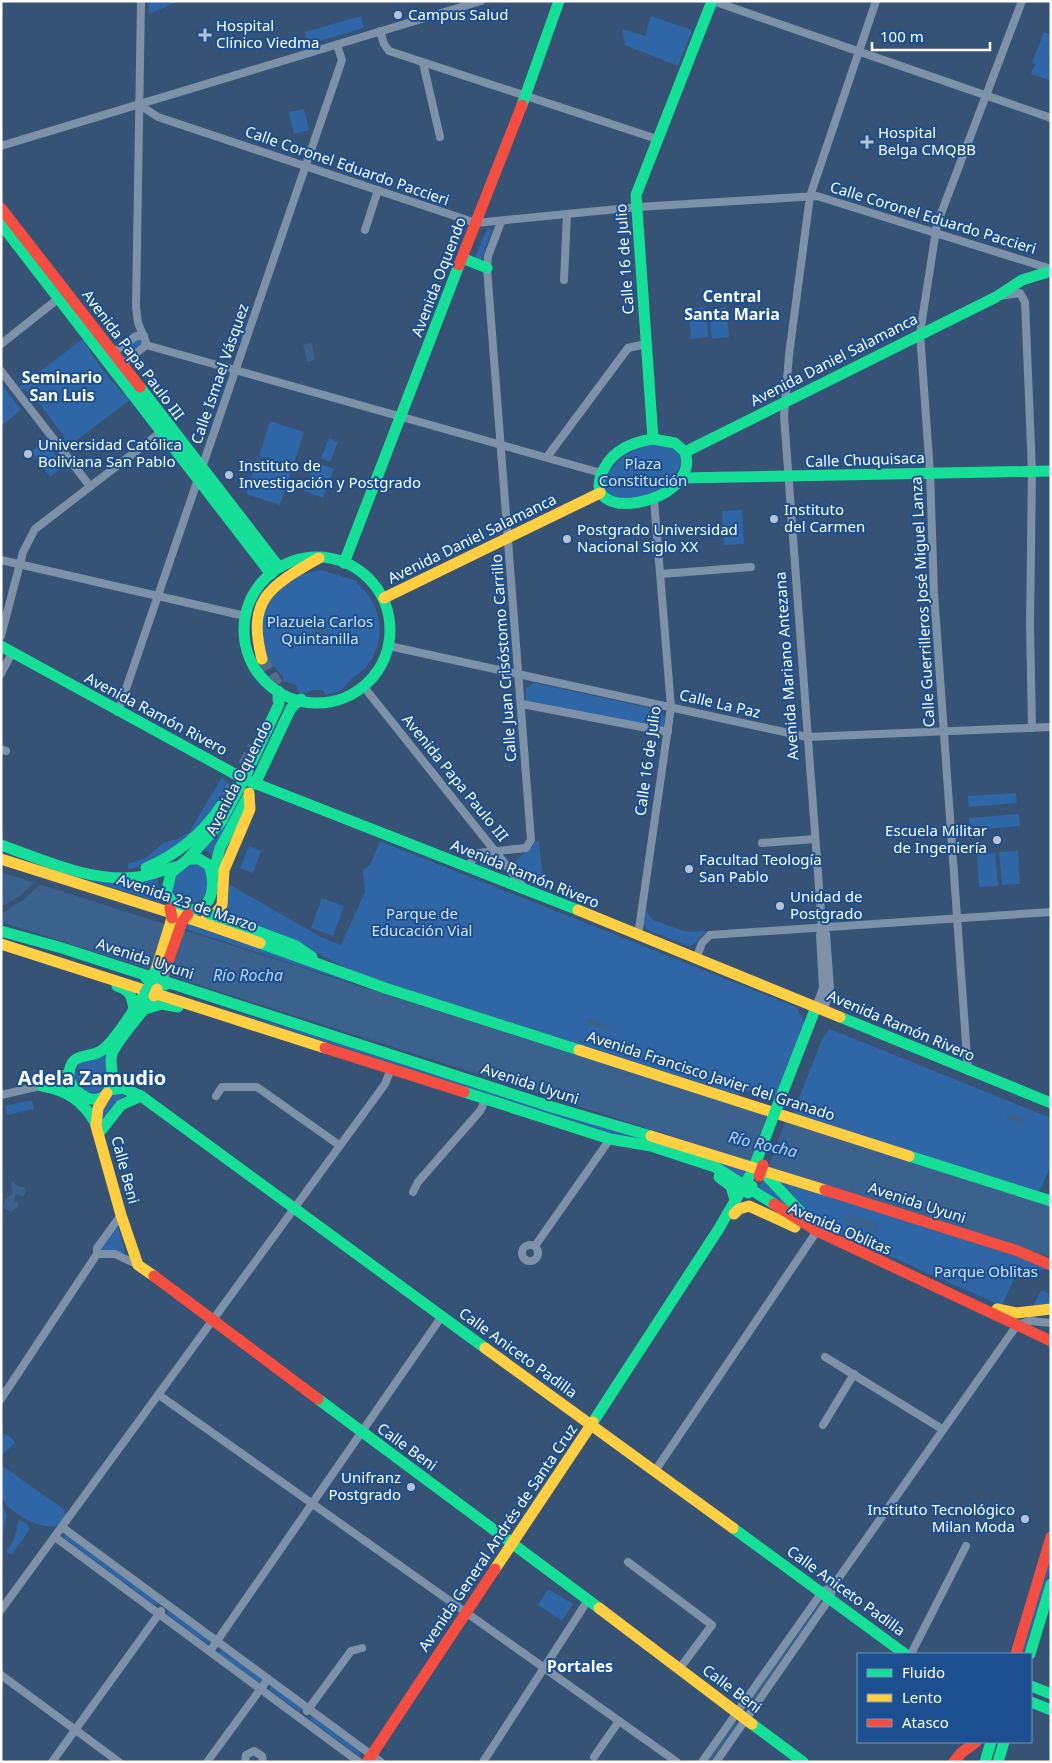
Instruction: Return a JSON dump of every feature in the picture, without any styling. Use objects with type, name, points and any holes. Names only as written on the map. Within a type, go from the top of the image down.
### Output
[{"type":"main road","name":"Avenida Oquendo","points":[[344,563],[525,95],[559,1]]},
{"type":"main road","name":"Calle 16 de Julio","points":[[653,439],[636,194],[712,1]]},
{"type":"main road","name":"Avenida Papa Paulo III","points":[[1,208],[109,356]]},
{"type":"main road","name":"Avenida Papa Paulo III","points":[[1,224],[59,298],[118,367],[275,571]]},
{"type":"main road","points":[[462,258],[488,268]]},
{"type":"main road","name":"Avenida Daniel Salamanca","points":[[685,452],[920,333],[996,297],[1007,288],[1022,280],[1051,270]]},
{"type":"main road","points":[[653,439],[675,443],[685,452],[686,467],[680,478],[654,500],[631,506],[618,505],[600,494],[601,473],[611,458],[621,450],[637,442],[653,439]]},
{"type":"main road","name":"Calle Chuquisaca","points":[[680,478],[1051,471]]},
{"type":"main road","name":"Avenida Daniel Salamanca","points":[[384,598],[600,494]]},
{"type":"main road","points":[[262,659],[258,646],[257,619],[267,594],[287,576],[319,558]]},
{"type":"main road","points":[[319,558],[344,563],[372,584],[384,598],[390,622],[389,646],[382,665],[364,687],[353,693],[328,701],[301,699],[278,691],[262,678],[248,658],[243,637],[245,616],[254,593],[275,571],[298,560],[319,558]]},
{"type":"main road","name":"Avenida Ramón Rivero","points":[[1,646],[118,712],[244,779],[252,789],[468,866],[524,888],[638,936],[820,1008],[968,1071],[1051,1103]]},
{"type":"main road","name":"Avenida Oquendo","points":[[175,867],[188,859],[220,823],[244,779],[279,704],[278,691]]},
{"type":"main road","name":"Avenida Oquendo","points":[[180,918],[202,906],[213,893],[213,875],[220,848],[252,789],[291,708],[301,699]]},
{"type":"main road","points":[[200,922],[216,913],[222,905],[224,870],[250,809],[252,789]]},
{"type":"main road","points":[[114,876],[154,865],[185,847],[202,832],[227,797]]},
{"type":"main road","name":"Avenida 23 de Marzo","points":[[1,845],[70,868],[114,876],[136,877],[175,867]]},
{"type":"main road","points":[[1,854],[56,875]]},
{"type":"main road","name":"Avenida 23 de Marzo","points":[[1,859],[200,922],[362,980]]},
{"type":"main road","points":[[188,859],[205,861],[213,875]]},
{"type":"main road","points":[[175,867],[168,880],[166,894],[180,918]]},
{"type":"main road","points":[[110,1050],[114,1076],[108,1092],[94,1098],[82,1096],[72,1088],[68,1076],[69,1070],[76,1058],[110,1050],[156,982],[180,918],[181,909],[166,894]]},
{"type":"main road","points":[[180,918],[213,915],[296,946],[326,967]]},
{"type":"main road","name":"Avenida Uyuni","points":[[1,931],[72,951],[622,1129],[753,1177],[1018,1251],[1051,1265]]},
{"type":"main road","points":[[15,936],[43,948],[142,980],[165,984],[180,993],[300,1026]]},
{"type":"main road","points":[[6,946],[39,960],[126,989],[139,1009]]},
{"type":"main road","name":"Avenida Uyuni","points":[[6,946],[610,1139],[623,1143],[652,1146],[715,1167],[817,1232]]},
{"type":"main road","name":"Avenida Francisco Javier del Granado","points":[[362,980],[1051,1200]]},
{"type":"main road","points":[[139,1009],[155,1004],[170,1004],[236,1024],[296,1038]]},
{"type":"main road","name":"Avenida Mariano Antezana","points":[[753,1177],[820,1008]]},
{"type":"main road","points":[[42,1086],[62,1091],[77,1100],[88,1112],[98,1129],[121,1103],[133,1097],[141,1096]]},
{"type":"main road","name":"Calle Aniceto Padilla","points":[[108,1092],[123,1088],[141,1096],[904,1653]]},
{"type":"main road","name":"Calle Beni","points":[[108,1092],[98,1108],[98,1129],[121,1216],[138,1265],[804,1762]]},
{"type":"main road","points":[[623,1143],[715,1175],[731,1186],[735,1200]]},
{"type":"main road","points":[[753,1177],[817,1232]]},
{"type":"main road","name":"Avenida General Andrés de Santa Cruz","points":[[373,1760],[512,1543],[592,1425],[718,1230],[735,1200],[753,1177]]},
{"type":"main road","name":"Avenida General Andrés de Santa Cruz","points":[[718,1230],[734,1214],[753,1177]]},
{"type":"main road","name":"Avenida Oblitas","points":[[734,1214],[743,1207],[749,1206],[803,1231],[817,1232],[1051,1341]]},
{"type":"main road","points":[[985,1309],[1016,1313],[1051,1308]]},
{"type":"main road","points":[[1016,1653],[1051,1537]]},
{"type":"main road","points":[[1030,1653],[1051,1584]]},
{"type":"main road","points":[[1032,1686],[1051,1694]]},
{"type":"main road","points":[[1032,1702],[1051,1710]]},
{"type":"main road","points":[[954,1762],[961,1753],[975,1743]]},
{"type":"main road","points":[[985,1762],[991,1743]]},
{"type":"main road","points":[[998,1762],[1004,1743]]},
{"type":"street","points":[[141,1],[136,307],[138,322],[145,340]]},
{"type":"street","points":[[1,146],[481,1]]},
{"type":"street","points":[[712,1],[859,50],[1051,118]]},
{"type":"street","name":"Avenida Mariano Antezana","points":[[820,1008],[823,988],[820,935],[822,927],[784,416],[789,355],[810,196],[876,1]]},
{"type":"street","name":"Calle Guerrilleros José Miguel Lanza","points":[[968,1071],[934,593],[930,473],[920,333],[935,232],[1022,1]]},
{"type":"street","points":[[380,32],[384,44],[389,51],[657,139]]},
{"type":"street","name":"Calle Ismael Vásquez","points":[[118,712],[236,370],[260,310],[305,166],[342,60],[337,45]]},
{"type":"street","points":[[423,63],[440,137]]},
{"type":"street","name":"Calle Coronel Eduardo Paccieri","points":[[138,104],[158,117],[476,223],[638,207],[817,196],[1051,270]]},
{"type":"street","points":[[365,230],[378,190]]},
{"type":"street","points":[[564,280],[567,214]]},
{"type":"street","name":"Calle Juan Crisóstomo Carrillo","points":[[468,866],[478,853],[526,848],[531,840],[488,268],[488,256],[501,222]]},
{"type":"street","name":"Avenida Daniel Salamanca","points":[[996,297],[1016,292],[1024,296],[1032,471]]},
{"type":"street","points":[[1,344],[59,298]]},
{"type":"street","points":[[109,356],[136,336],[236,370],[601,473]]},
{"type":"street","points":[[118,367],[145,340]]},
{"type":"street","points":[[547,457],[628,348],[646,344]]},
{"type":"street","points":[[1,371],[89,486]]},
{"type":"street","points":[[1,636],[19,564],[25,546],[35,529],[165,429]]},
{"type":"street","points":[[1032,471],[1030,624],[1032,728]]},
{"type":"street","name":"Calle 16 de Julio","points":[[638,936],[671,707],[654,500]]},
{"type":"street","points":[[1,560],[245,616]]},
{"type":"street","points":[[661,574],[752,567]]},
{"type":"street","name":"Calle La Paz","points":[[389,646],[807,737],[1051,727]]},
{"type":"street","points":[[1,674],[12,653]]},
{"type":"street","name":"Avenida Papa Paulo III","points":[[364,687],[524,888]]},
{"type":"street","points":[[522,704],[668,732]]},
{"type":"street","points":[[762,843],[815,839]]},
{"type":"street","points":[[696,959],[702,942],[710,935],[1051,912]]},
{"type":"street","points":[[1,1610],[385,1084],[391,1069]]},
{"type":"street","points":[[1,1095],[53,1083],[69,1070]]},
{"type":"street","points":[[216,1096],[222,1087],[257,1087],[339,1146]]},
{"type":"street","points":[[412,1192],[418,1182],[480,1111],[486,1099]]},
{"type":"street","points":[[535,1246],[610,1139]]},
{"type":"street","points":[[1,1399],[97,1254],[97,1248],[121,1216]]},
{"type":"street","points":[[655,1471],[817,1232]]},
{"type":"street","points":[[97,1254],[116,1254],[138,1265]]},
{"type":"street","points":[[210,1651],[442,1316]]},
{"type":"street","name":"Avenida Oblitas","points":[[1018,1324],[1030,1321],[1051,1323]]},
{"type":"street","points":[[702,1762],[742,1715],[942,1429],[1018,1324]]},
{"type":"street","points":[[825,1357],[942,1429]]},
{"type":"street","points":[[823,1426],[854,1374]]},
{"type":"street","points":[[159,1395],[677,1762]]},
{"type":"street","points":[[62,1527],[308,1708],[373,1760]]},
{"type":"street","points":[[55,1537],[359,1762]]},
{"type":"street","points":[[912,1653],[966,1546]]},
{"type":"street","points":[[628,1562],[712,1625],[680,1668]]},
{"type":"street","points":[[482,1762],[588,1600]]},
{"type":"street","points":[[52,1762],[167,1604]]},
{"type":"street","points":[[301,1719],[352,1651],[362,1648]]},
{"type":"street","points":[[1,1675],[118,1762]]},
{"type":"street","points":[[207,1762],[268,1679]]},
{"type":"street","points":[[716,1762],[742,1715]]},
{"type":"street","points":[[594,1757],[619,1721]]},
{"type":"street","points":[[245,1762],[246,1755],[254,1751],[262,1756],[263,1762]]},
{"type":"green space","points":[[149,1],[179,1],[149,14]]},
{"type":"green space","points":[[361,16],[364,28],[309,44],[305,32]]},
{"type":"green space","points":[[651,16],[692,30],[678,66],[625,45],[622,29],[645,36]]},
{"type":"green space","points":[[1051,31],[1051,81],[1031,74],[1035,64],[1032,63],[1044,32],[1049,34]]},
{"type":"green space","points":[[304,109],[309,130],[294,134],[289,112]]},
{"type":"green space","points":[[487,228],[492,230],[481,261],[475,258]]},
{"type":"green space","points":[[706,307],[708,337],[691,339],[689,309]]},
{"type":"green space","points":[[726,307],[729,337],[712,339],[709,310]]},
{"type":"green space","points":[[84,338],[90,351],[106,373],[121,391],[131,399],[65,449],[64,436],[30,392],[18,388]]},
{"type":"green space","points":[[136,339],[140,339],[143,343],[129,355],[124,355],[123,350]]},
{"type":"green space","points":[[1,383],[21,410],[1,426]]},
{"type":"green space","points":[[270,421],[304,432],[293,467],[259,456]]},
{"type":"green space","points":[[329,438],[338,442],[330,462],[321,458]]},
{"type":"green space","points":[[45,441],[64,466],[50,477],[31,451]]},
{"type":"green space","name":"Plaza Constitución","points":[[656,444],[672,448],[682,457],[679,469],[671,481],[646,497],[632,500],[619,500],[610,494],[604,483],[618,461],[639,448]]},
{"type":"green space","points":[[257,459],[292,470],[280,505],[246,494]]},
{"type":"green space","points":[[315,462],[334,469],[323,498],[304,491]]},
{"type":"green space","points":[[742,510],[744,544],[724,545],[722,511]]},
{"type":"green space","name":"Plazuela Carlos Quintanilla","points":[[321,570],[357,581],[377,611],[380,633],[374,656],[367,666],[351,679],[343,689],[329,695],[325,695],[323,690],[311,690],[304,694],[298,692],[296,685],[283,681],[283,677],[267,658],[261,637],[263,613],[269,600],[298,575]]},
{"type":"green space","points":[[534,683],[659,710],[665,717],[664,729],[525,701],[526,688]]},
{"type":"green space","points":[[222,777],[228,784],[220,798],[187,838],[159,859],[128,869],[128,864],[146,858],[163,843],[178,839],[190,831]]},
{"type":"green space","points":[[1016,793],[1017,803],[969,807],[968,796]]},
{"type":"green space","points":[[235,807],[212,855],[204,849]]},
{"type":"green space","points":[[1019,814],[1020,826],[970,830],[969,818]]},
{"type":"green space","name":"Parque de Educación Vial","points":[[380,841],[796,1007],[805,1023],[777,1098],[768,1098],[741,1089],[739,1095],[356,973],[299,944],[220,913],[227,883],[321,937],[341,945],[365,892],[363,870],[370,865]]},
{"type":"green space","points":[[535,842],[539,842],[544,889],[526,881],[519,875],[514,866],[518,859]]},
{"type":"green space","points":[[249,846],[261,851],[253,873],[240,868]]},
{"type":"green space","points":[[1018,851],[1020,884],[1002,885],[999,852]]},
{"type":"green space","points":[[995,853],[998,886],[979,887],[977,854]]},
{"type":"green space","points":[[487,858],[496,863],[502,872],[480,865],[479,860]]},
{"type":"green space","points":[[192,863],[203,866],[210,882],[207,890],[197,902],[188,903],[174,899],[171,887],[177,873]]},
{"type":"green space","points":[[57,870],[157,876],[160,903],[152,900]]},
{"type":"green space","points":[[322,898],[344,906],[333,936],[311,928]]},
{"type":"green space","points":[[646,911],[653,920],[687,932],[707,931],[695,943],[689,946],[647,930],[644,923]]},
{"type":"green space","points":[[188,924],[294,959],[350,982],[185,929]]},
{"type":"green space","points":[[220,1008],[747,1170],[741,1179],[624,1138]]},
{"type":"green space","points":[[830,1029],[1051,1118],[1051,1165],[1039,1192],[793,1113],[823,1037]]},
{"type":"green space","points":[[110,1051],[107,1086],[94,1093],[80,1089],[74,1075],[80,1063]]},
{"type":"green space","points":[[120,1093],[127,1094],[116,1102],[102,1121],[101,1111],[111,1097]]},
{"type":"green space","points":[[32,1100],[34,1109],[7,1115],[5,1106]]},
{"type":"green space","points":[[764,1179],[803,1219],[757,1189]]},
{"type":"green space","name":"Parque Oblitas","points":[[776,1179],[1021,1258],[1048,1269],[1028,1272],[1026,1275],[1014,1278],[1002,1306],[815,1223]]},
{"type":"green space","points":[[116,1227],[118,1227],[125,1253],[100,1250]]},
{"type":"green space","points":[[1041,1290],[1051,1295],[1051,1304],[1033,1308]]},
{"type":"green space","points":[[1,1433],[11,1437],[15,1443],[1,1456]]},
{"type":"green space","points":[[1,1465],[65,1510],[64,1512],[68,1516],[64,1522],[61,1525],[50,1527],[42,1525],[17,1514],[10,1508],[1,1496]]},
{"type":"green space","points":[[1,1505],[7,1515],[1,1541]]},
{"type":"green space","points":[[19,1520],[27,1524],[30,1529],[12,1554],[8,1554],[7,1551],[14,1539]]},
{"type":"green space","points":[[66,1535],[158,1604],[155,1605],[64,1538]]},
{"type":"green space","points":[[1051,1554],[1051,1565],[1024,1653],[1021,1653]]},
{"type":"green space","points":[[548,1589],[573,1604],[562,1621],[538,1605]]},
{"type":"green space","points":[[169,1611],[210,1641],[208,1644],[167,1614]]},
{"type":"green space","points":[[221,1650],[263,1680],[260,1683],[219,1653]]},
{"type":"green space","points":[[271,1686],[303,1709],[300,1712],[269,1689]]},
{"type":"green space","points":[[312,1716],[361,1753],[359,1756],[309,1719]]},
{"type":"water","points":[[312,343],[315,360],[308,362],[303,345]]},
{"type":"water","points":[[320,622],[328,630],[320,638],[312,630]]},
{"type":"water","name":"Río Rocha","points":[[1,872],[1051,1206],[1051,1257],[1,922]]},
{"type":"water","points":[[592,1018],[598,1023],[608,1025],[609,1030],[590,1025],[585,1020]]},
{"type":"water","points":[[1008,1113],[1025,1119],[1023,1125],[1006,1119]]},
{"type":"water","points":[[11,1180],[19,1187],[25,1187],[26,1191],[23,1197],[16,1194],[14,1202],[18,1202],[19,1206],[11,1212],[3,1208],[5,1199],[12,1194]]},
{"type":"water","points":[[849,1213],[879,1224],[876,1233],[845,1221]]},
{"type":"pier","points":[[36,881],[42,883],[23,900],[1,914],[1,907],[20,896]]},
{"type":"pier","points":[[768,1112],[786,1119],[768,1169],[750,1163]]},
{"type":"waterway","points":[[747,1707],[823,1601]]},
{"type":"waterway","points":[[709,1762],[736,1723]]},
{"type":"tunnel","points":[[262,659],[278,686],[278,702]]},
{"type":"tunnel","points":[[227,797],[254,746]]},
{"type":"traffic: fast","points":[[522,105],[559,1]]},
{"type":"traffic: fast","points":[[653,439],[636,195],[712,1]]},
{"type":"traffic: fast","points":[[1,224],[271,574]]},
{"type":"traffic: fast","points":[[462,258],[487,268]]},
{"type":"traffic: fast","points":[[344,563],[459,265]]},
{"type":"traffic: fast","points":[[685,452],[996,297],[1022,280],[1051,271]]},
{"type":"traffic: fast","points":[[140,387],[279,567]]},
{"type":"traffic: fast","points":[[653,439],[675,443],[685,452],[685,470],[675,485],[658,496],[639,502],[620,503],[605,498],[599,486],[609,461],[619,451],[639,442],[653,439]]},
{"type":"traffic: fast","points":[[680,478],[1051,471]]},
{"type":"traffic: fast","points":[[317,557],[345,563],[368,579],[384,602],[390,630],[384,658],[368,681],[345,697],[317,703],[289,697],[266,681],[250,658],[244,630],[250,602],[266,579],[289,563],[317,557]]},
{"type":"traffic: fast","points":[[1,646],[244,779],[279,704],[278,691]]},
{"type":"traffic: fast","points":[[255,784],[291,708],[301,699]]},
{"type":"traffic: fast","points":[[188,859],[220,823],[244,779],[578,910]]},
{"type":"traffic: fast","points":[[213,875],[220,848],[247,798]]},
{"type":"traffic: fast","points":[[146,868],[158,863],[188,843],[206,826],[221,806]]},
{"type":"traffic: fast","points":[[1,845],[68,869],[103,877],[138,877],[175,867]]},
{"type":"traffic: fast","points":[[188,859],[199,859],[209,865],[212,879],[212,891],[209,900],[195,910],[186,909],[176,904],[166,894],[171,873],[188,859]]},
{"type":"traffic: fast","points":[[209,914],[217,916]]},
{"type":"traffic: fast","points":[[217,916],[296,946],[312,957]]},
{"type":"traffic: fast","points":[[1,931],[62,948],[552,1107],[651,1136]]},
{"type":"traffic: fast","points":[[260,943],[385,988],[579,1050]]},
{"type":"traffic: fast","points":[[146,978],[155,973]]},
{"type":"traffic: fast","points":[[163,976],[165,985]]},
{"type":"traffic: fast","points":[[117,986],[125,989],[130,994],[134,1009]]},
{"type":"traffic: fast","points":[[145,993],[149,986]]},
{"type":"traffic: fast","points":[[145,993],[122,1028],[106,1047],[72,1063],[69,1079],[81,1095],[87,1098],[99,1099],[110,1089],[113,1080],[111,1061],[113,1051],[150,1001]]},
{"type":"traffic: fast","points":[[145,1009],[162,1004],[178,1007]]},
{"type":"traffic: fast","points":[[777,1107],[816,1007]]},
{"type":"traffic: fast","points":[[840,1017],[1051,1103]]},
{"type":"traffic: fast","points":[[42,1086],[74,1098],[86,1109],[96,1124]]},
{"type":"traffic: fast","points":[[109,1090],[123,1088],[141,1096],[485,1348]]},
{"type":"traffic: fast","points":[[464,1092],[610,1139],[651,1146],[715,1167],[774,1204]]},
{"type":"traffic: fast","points":[[99,1133],[121,1105],[141,1096]]},
{"type":"traffic: fast","points":[[773,1117],[777,1107]]},
{"type":"traffic: fast","points":[[756,1162],[773,1117]]},
{"type":"traffic: fast","points":[[909,1156],[1051,1201]]},
{"type":"traffic: fast","points":[[761,1170],[811,1223]]},
{"type":"traffic: fast","points":[[746,1182],[752,1172]]},
{"type":"traffic: fast","points":[[719,1177],[731,1186],[735,1200]]},
{"type":"traffic: fast","points":[[748,1193],[752,1186]]},
{"type":"traffic: fast","points":[[593,1422],[718,1230],[742,1189]]},
{"type":"traffic: fast","points":[[318,1399],[599,1608]]},
{"type":"traffic: fast","points":[[733,1528],[904,1653]]},
{"type":"traffic: fast","points":[[1030,1653],[1051,1584]]},
{"type":"traffic: fast","points":[[1032,1686],[1051,1694]]},
{"type":"traffic: fast","points":[[1032,1702],[1051,1710]]},
{"type":"traffic: fast","points":[[752,1724],[803,1762]]},
{"type":"traffic: fast","points":[[985,1762],[991,1743]]},
{"type":"traffic: fast","points":[[998,1762],[1004,1743]]},
{"type":"traffic: slow","points":[[384,598],[600,493]]},
{"type":"traffic: slow","points":[[262,659],[257,621],[260,608],[266,596],[288,577],[319,558]]},
{"type":"traffic: slow","points":[[205,920],[216,913],[222,905],[224,870],[250,809],[249,793]]},
{"type":"traffic: slow","points":[[1,859],[260,943]]},
{"type":"traffic: slow","points":[[578,910],[840,1017]]},
{"type":"traffic: slow","points":[[155,973],[172,918]]},
{"type":"traffic: slow","points":[[1,944],[325,1048]]},
{"type":"traffic: slow","points":[[154,996],[157,989]]},
{"type":"traffic: slow","points":[[579,1050],[909,1156]]},
{"type":"traffic: slow","points":[[107,1093],[98,1108],[96,1126],[121,1215],[138,1265],[154,1276]]},
{"type":"traffic: slow","points":[[651,1136],[825,1190]]},
{"type":"traffic: slow","points":[[734,1214],[739,1209],[749,1206],[795,1227]]},
{"type":"traffic: slow","points":[[997,1309],[1016,1313],[1051,1309]]},
{"type":"traffic: slow","points":[[485,1348],[733,1528]]},
{"type":"traffic: slow","points":[[495,1569],[593,1422]]},
{"type":"traffic: slow","points":[[599,1608],[752,1724]]},
{"type":"traffic: jam","points":[[459,265],[522,105]]},
{"type":"traffic: jam","points":[[1,208],[140,387]]},
{"type":"traffic: jam","points":[[170,908],[172,918]]},
{"type":"traffic: jam","points":[[182,922],[188,914]]},
{"type":"traffic: jam","points":[[163,976],[182,922]]},
{"type":"traffic: jam","points":[[325,1048],[464,1092]]},
{"type":"traffic: jam","points":[[759,1176],[763,1165]]},
{"type":"traffic: jam","points":[[825,1190],[1018,1251],[1051,1265]]},
{"type":"traffic: jam","points":[[774,1204],[817,1231],[1051,1341]]},
{"type":"traffic: jam","points":[[154,1276],[318,1399]]},
{"type":"traffic: jam","points":[[1016,1653],[1051,1537]]},
{"type":"traffic: jam","points":[[367,1762],[495,1569]]},
{"type":"traffic: jam","points":[[954,1762],[961,1753],[975,1743]]},
{"type":"place","name":"Campus Salud","points":[[398,15]]},
{"type":"place","name":"Hospital Clínico Viedma","points":[[205,35]]},
{"type":"place","name":"Hospital Belga CMQBB","points":[[867,142]]},
{"type":"place","name":"Universidad Católica Boliviana San Pablo","points":[[28,454]]},
{"type":"place","name":"Instituto de Investigación y Postgrado","points":[[229,475]]},
{"type":"place","name":"Instituto del Carmen","points":[[774,519]]},
{"type":"place","name":"Postgrado Universidad Nacional Siglo XX","points":[[567,539]]},
{"type":"place","name":"Escuela Militar de Ingeniería","points":[[997,840]]},
{"type":"place","name":"Facultad Teología San Pablo","points":[[689,869]]},
{"type":"place","name":"Unidad de Postgrado","points":[[780,906]]},
{"type":"place","name":"Unifranz Postgrado","points":[[411,1487]]},
{"type":"place","name":"Instituto Tecnológico Milan Moda","points":[[1025,1519]]},
{"type":"district","name":"Central Santa Maria","points":[[732,305]]},
{"type":"district","name":"Seminario San Luis","points":[[62,386]]},
{"type":"district","name":"Adela Zamudio","points":[[92,1078]]},
{"type":"district","name":"Portales","points":[[580,1666]]}]
